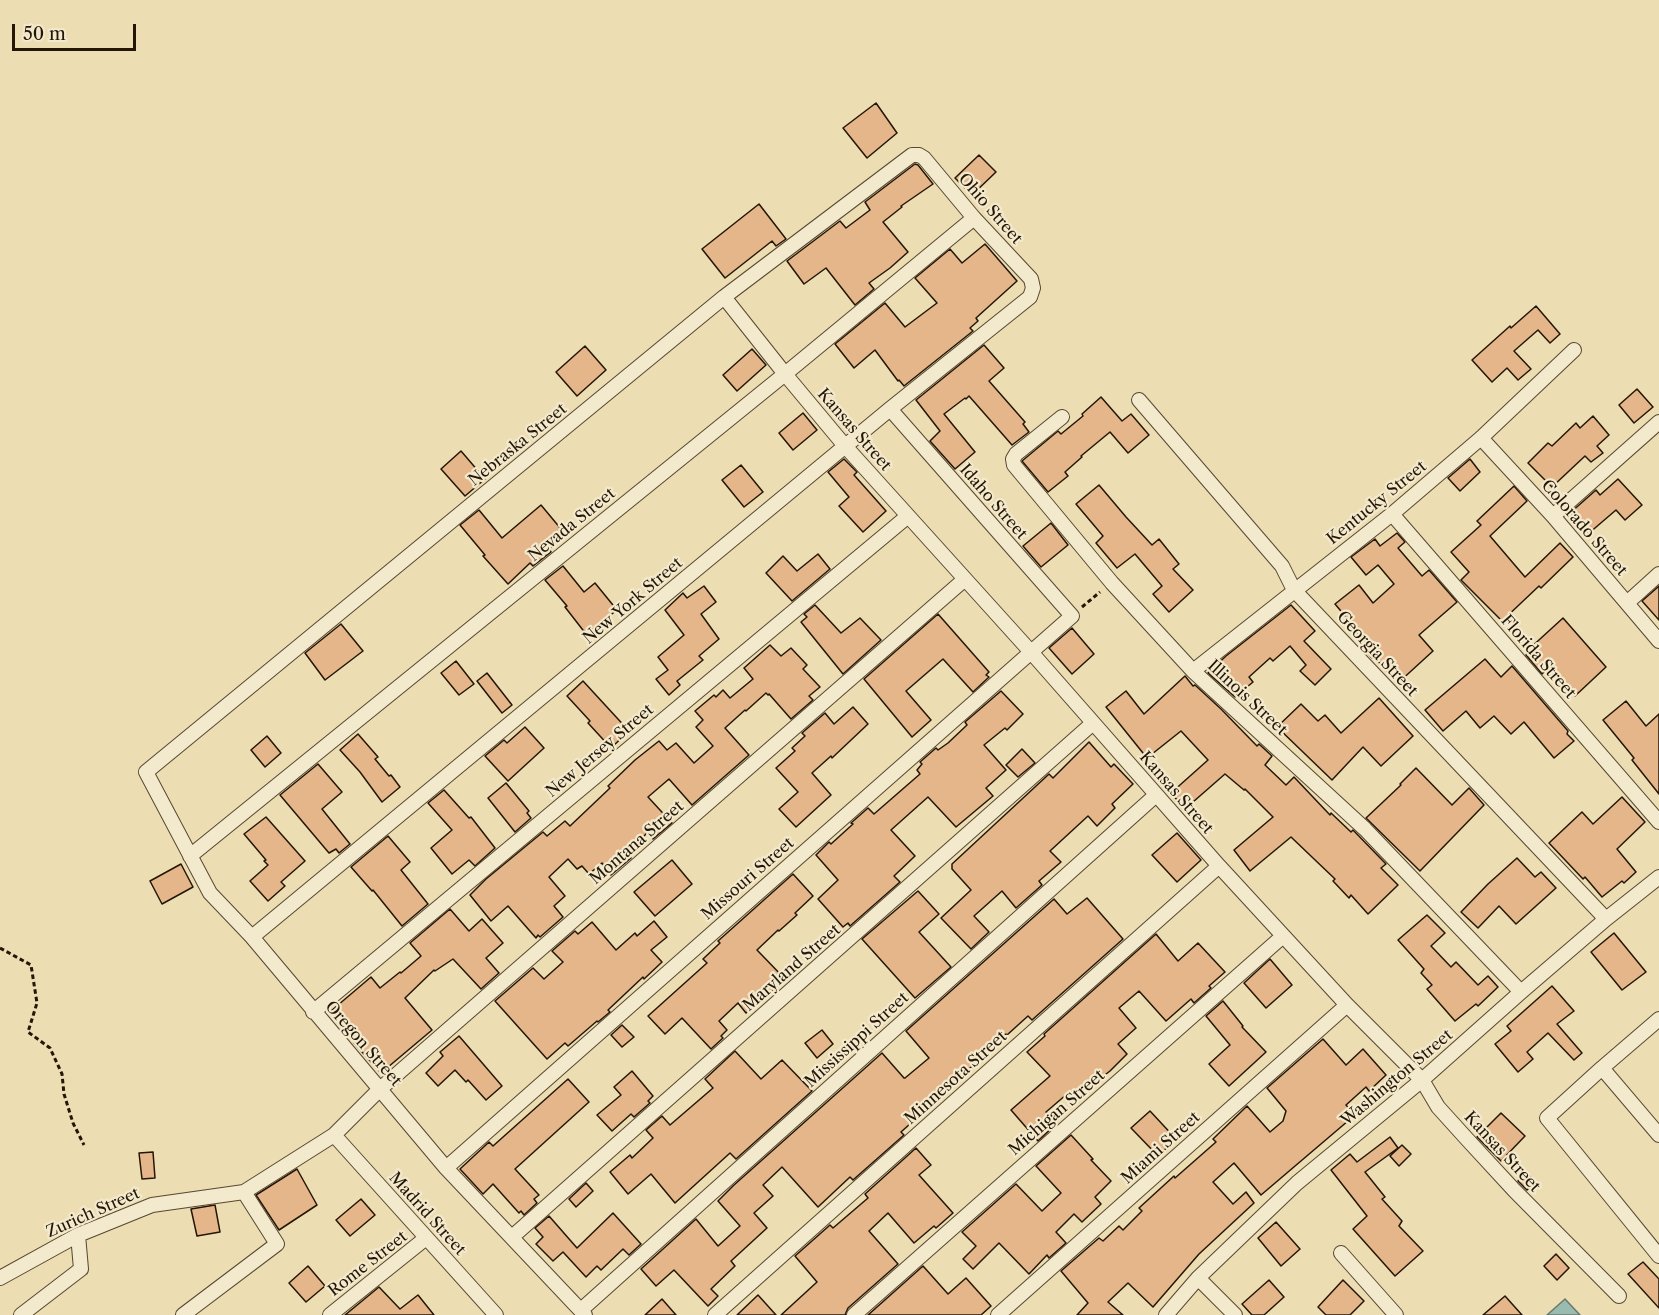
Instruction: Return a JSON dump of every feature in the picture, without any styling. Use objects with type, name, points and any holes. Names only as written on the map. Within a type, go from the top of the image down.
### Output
[{"type":"street","name":"Nebraska Street","points":[[146,772],[724,297],[912,155],[919,155]]},
{"type":"street","name":"Ohio Street","points":[[919,155],[924,158],[974,219],[1031,279],[1033,288]]},
{"type":"street","name":"Nevada Street","points":[[190,856],[974,219]]},
{"type":"street","name":"New York Street","points":[[252,937],[845,446],[1029,297],[1033,288]]},
{"type":"street","name":"Kansas Street","points":[[724,297],[845,446],[1031,652],[1219,866],[1347,1005],[1422,1080],[1438,1107],[1514,1190],[1619,1296]]},
{"type":"street","name":"Kentucky Street","points":[[1193,671],[1392,514],[1481,438],[1574,351]]},
{"type":"street","name":"Georgia Street","points":[[1139,400],[1282,566],[1294,590],[1606,919]]},
{"type":"street","name":"Idaho Street","points":[[890,409],[1072,616]]},
{"type":"street","name":"Illinois Street","points":[[1062,417],[1016,454],[1013,459],[1014,465],[1112,583],[1193,671],[1365,830],[1521,992]]},
{"type":"street","points":[[1553,516],[1659,422]]},
{"type":"street","name":"Colorado Street","points":[[1481,438],[1553,516],[1659,641]]},
{"type":"street","name":"Florida Street","points":[[1392,514],[1659,822]]},
{"type":"street","name":"New Jersey Street","points":[[313,1012],[908,516]]},
{"type":"street","points":[[1627,603],[1659,574]]},
{"type":"street","name":"Montana Street","points":[[334,1135],[380,1089],[965,579]]},
{"type":"street","name":"Missouri Street","points":[[446,1168],[1072,616]]},
{"type":"street","name":"Maryland Street","points":[[512,1236],[1093,723]]},
{"type":"street","name":"Oregon Street","points":[[146,772],[210,893],[252,937],[446,1168],[583,1312]]},
{"type":"street","name":"Mississippi Street","points":[[583,1312],[1156,795]]},
{"type":"street","name":"Minnesota Street","points":[[715,1315],[1219,866]]},
{"type":"street","name":"Washington Street","points":[[1166,1315],[1198,1278],[1297,1183],[1422,1080],[1606,919],[1659,877]]},
{"type":"street","name":"Michigan Street","points":[[854,1315],[1283,936]]},
{"type":"street","name":"Miami Street","points":[[998,1315],[1347,1005]]},
{"type":"street","points":[[1659,1019],[1547,1118],[1659,1256]]},
{"type":"street","points":[[1602,1068],[1659,1135]]},
{"type":"street","name":"Zurich Street","points":[[0,1278],[78,1235],[152,1205],[243,1192],[334,1135]]},
{"type":"street","name":"Madrid Street","points":[[334,1135],[426,1238],[487,1312]]},
{"type":"street","points":[[183,1315],[277,1244],[243,1192]]},
{"type":"street","points":[[21,1315],[81,1269],[78,1235]]},
{"type":"street","name":"Rome Street","points":[[330,1315],[426,1238]]},
{"type":"street","points":[[1341,1253],[1396,1315]]},
{"type":"street","points":[[1198,1278],[1235,1315]]},
{"type":"path","points":[[1072,616],[1112,583]]},
{"type":"path","points":[[0,948],[31,965],[37,1003],[28,1032],[50,1047],[62,1074],[64,1094],[73,1122],[84,1145]]},
{"type":"water","points":[[1565,1299],[1580,1315],[1547,1315]]},
{"type":"building","points":[[876,103],[897,133],[867,158],[843,128]]},
{"type":"building","points":[[979,155],[996,172],[972,195],[955,178]]},
{"type":"building","points":[[915,164],[933,184],[901,206],[883,222],[908,252],[869,283],[874,289],[855,305],[826,268],[804,284],[787,261],[840,221],[846,228],[870,210],[865,202]]},
{"type":"building","points":[[759,204],[786,239],[776,246],[772,241],[725,278],[702,249]]},
{"type":"building","points":[[985,244],[1017,281],[976,318],[978,321],[970,328],[973,331],[904,386],[875,350],[854,368],[835,344],[885,303],[905,327],[937,303],[915,278],[950,249],[962,263]]},
{"type":"building","points":[[1536,306],[1560,334],[1550,343],[1538,330],[1514,351],[1531,369],[1518,380],[1507,368],[1492,382],[1472,360]]},
{"type":"building","points":[[984,345],[1004,368],[989,381],[1025,422],[1023,424],[1029,432],[1012,445],[969,396],[965,398],[944,414],[975,452],[955,469],[930,441],[940,431],[916,400]]},
{"type":"building","points":[[585,346],[606,370],[577,396],[556,372]]},
{"type":"building","points":[[752,349],[766,365],[737,391],[723,375]]},
{"type":"building","points":[[1637,389],[1653,407],[1634,423],[1619,405]]},
{"type":"building","points":[[1101,397],[1122,421],[1131,414],[1149,435],[1128,453],[1110,432],[1081,456],[1065,472],[1068,476],[1048,492],[1022,461],[1058,431],[1061,434]]},
{"type":"building","points":[[803,413],[817,430],[793,450],[779,433]]},
{"type":"building","points":[[1593,416],[1609,435],[1597,446],[1603,453],[1591,462],[1585,456],[1552,487],[1528,463],[1548,443],[1552,446],[1576,423],[1580,428]]},
{"type":"building","points":[[461,451],[485,479],[465,496],[441,469]]},
{"type":"building","points":[[844,459],[857,472],[854,475],[886,511],[863,532],[839,506],[849,497],[828,472]]},
{"type":"building","points":[[1470,459],[1480,472],[1460,491],[1448,478]]},
{"type":"building","points":[[741,465],[763,492],[744,507],[722,480]]},
{"type":"building","points":[[1618,479],[1642,505],[1625,520],[1616,510],[1588,534],[1570,513],[1596,490],[1600,495]]},
{"type":"building","points":[[1099,485],[1152,545],[1159,539],[1179,564],[1173,569],[1193,590],[1169,612],[1153,594],[1162,586],[1135,554],[1117,568],[1096,543],[1103,536],[1076,504]]},
{"type":"building","points":[[1514,486],[1527,501],[1490,536],[1525,577],[1560,543],[1573,557],[1502,621],[1461,580],[1469,572],[1451,552],[1481,525],[1477,521]]},
{"type":"building","points":[[541,505],[566,535],[549,549],[551,552],[533,566],[530,563],[508,584],[460,525],[479,510],[502,538]]},
{"type":"building","points":[[1051,523],[1068,545],[1041,567],[1023,546]]},
{"type":"building","points":[[1397,533],[1405,542],[1398,548],[1422,576],[1429,570],[1457,602],[1419,635],[1433,651],[1398,683],[1362,646],[1366,643],[1335,604],[1359,585],[1373,603],[1394,584],[1378,565],[1366,575],[1351,557],[1375,539],[1380,546]]},
{"type":"building","points":[[818,554],[830,569],[792,601],[766,573],[783,556],[797,571]]},
{"type":"building","points":[[563,566],[584,592],[595,583],[617,610],[586,634],[545,580]]},
{"type":"building","points":[[704,586],[716,602],[701,614],[719,639],[699,656],[703,660],[677,681],[680,685],[669,695],[656,679],[668,670],[658,657],[684,635],[665,610],[683,593],[687,598]]},
{"type":"building","points":[[1659,586],[1659,620],[1642,601]]},
{"type":"building","points":[[815,605],[841,633],[860,618],[881,640],[843,674],[801,622],[807,617],[804,614]]},
{"type":"building","points":[[1291,605],[1315,631],[1304,641],[1331,669],[1315,685],[1300,671],[1306,665],[1290,646],[1273,661],[1270,658],[1249,677],[1253,682],[1235,697],[1208,673]]},
{"type":"building","points":[[938,614],[989,672],[986,675],[989,677],[973,692],[943,659],[906,691],[931,720],[912,737],[864,679]]},
{"type":"building","points":[[1563,618],[1606,667],[1575,696],[1548,668],[1542,674],[1526,655],[1528,650]]},
{"type":"building","points":[[341,624],[363,651],[325,680],[305,653]]},
{"type":"building","points":[[1072,628],[1094,654],[1072,674],[1049,648]]},
{"type":"building","points":[[770,645],[781,656],[791,648],[807,665],[803,669],[820,687],[809,696],[813,700],[791,719],[766,693],[745,710],[725,728],[749,755],[692,805],[669,779],[648,797],[672,823],[653,839],[648,832],[627,853],[631,858],[611,875],[602,863],[589,874],[582,866],[577,869],[568,859],[549,877],[565,896],[554,906],[563,917],[540,937],[538,935],[536,938],[508,906],[491,921],[470,895],[486,879],[543,832],[547,836],[565,821],[570,826],[610,788],[608,786],[635,760],[659,741],[667,750],[676,743],[694,763],[713,746],[696,727],[703,720],[695,711],[723,690],[730,698],[753,679],[744,668]]},
{"type":"building","points":[[1485,659],[1501,677],[1512,666],[1574,741],[1554,758],[1524,722],[1511,734],[1494,716],[1480,728],[1466,711],[1443,731],[1425,710]]},
{"type":"building","points":[[456,661],[474,684],[459,695],[441,673]]},
{"type":"building","points":[[487,673],[512,705],[502,713],[477,681]]},
{"type":"building","points":[[1185,676],[1257,746],[1259,744],[1272,756],[1265,765],[1286,785],[1294,777],[1330,815],[1331,813],[1351,832],[1353,830],[1386,864],[1381,868],[1398,885],[1368,914],[1351,895],[1349,898],[1333,881],[1335,879],[1291,837],[1250,871],[1234,850],[1273,817],[1245,789],[1225,774],[1185,809],[1171,793],[1208,760],[1181,731],[1147,758],[1106,707],[1126,691],[1144,714]]},
{"type":"building","points":[[583,681],[629,731],[611,748],[567,696]]},
{"type":"building","points":[[1001,691],[1023,714],[1007,730],[1005,728],[984,745],[1006,770],[986,788],[993,796],[956,827],[928,797],[891,830],[915,856],[894,876],[900,882],[850,926],[848,923],[843,927],[818,899],[838,880],[816,855],[829,842],[831,844],[868,808],[874,814],[920,774],[917,770],[922,764],[920,762],[936,748],[938,750],[948,743],[967,725],[965,722]]},
{"type":"building","points":[[1379,698],[1413,736],[1381,766],[1363,747],[1332,780],[1277,727],[1301,704],[1318,721],[1325,715],[1341,733]]},
{"type":"building","points":[[1626,701],[1646,726],[1659,714],[1659,794],[1603,720]]},
{"type":"building","points":[[853,707],[868,724],[832,758],[831,756],[812,773],[831,795],[796,827],[779,809],[798,792],[776,768],[795,751],[792,748],[805,736],[802,733],[825,713],[834,724]]},
{"type":"building","points":[[525,727],[544,748],[508,781],[485,756],[504,740],[507,743]]},
{"type":"building","points":[[358,734],[378,757],[375,759],[400,787],[382,802],[340,750]]},
{"type":"building","points":[[267,736],[281,753],[265,767],[251,750]]},
{"type":"building","points":[[1089,742],[1111,767],[1114,764],[1133,784],[1112,804],[1115,808],[1097,826],[1088,816],[1050,851],[1061,862],[1039,881],[1042,885],[1016,908],[1002,891],[974,916],[989,932],[971,949],[941,918],[971,890],[952,869],[952,864],[1049,774],[1053,778]]},
{"type":"building","points":[[1022,749],[1035,763],[1018,777],[1006,765]]},
{"type":"building","points":[[318,764],[342,792],[322,809],[350,844],[339,853],[336,849],[329,853],[280,795]]},
{"type":"building","points":[[1416,768],[1452,805],[1469,788],[1484,805],[1420,871],[1366,818]]},
{"type":"building","points":[[506,783],[529,811],[527,813],[531,818],[515,832],[488,798]]},
{"type":"building","points":[[444,790],[469,818],[471,817],[495,848],[475,866],[469,860],[452,874],[431,848],[452,830],[428,803]]},
{"type":"building","points":[[1622,797],[1645,822],[1617,849],[1636,872],[1602,897],[1585,877],[1583,879],[1549,843],[1582,812],[1593,824]]},
{"type":"building","points":[[266,817],[305,861],[281,882],[285,886],[268,901],[250,881],[268,865],[244,834]]},
{"type":"building","points":[[1177,833],[1201,860],[1177,882],[1152,855]]},
{"type":"building","points":[[388,836],[410,862],[401,870],[428,904],[402,926],[351,867]]},
{"type":"building","points":[[1517,858],[1535,877],[1541,872],[1556,888],[1516,924],[1499,906],[1478,928],[1461,912]]},
{"type":"building","points":[[672,860],[692,884],[655,916],[634,892]]},
{"type":"building","points":[[181,864],[193,887],[162,904],[150,881]]},
{"type":"building","points":[[793,874],[813,896],[795,913],[797,915],[757,950],[785,979],[746,1013],[738,1003],[719,1021],[727,1030],[721,1036],[723,1038],[711,1049],[682,1018],[665,1034],[648,1016],[707,963],[703,959],[720,943],[718,941]]},
{"type":"building","points":[[918,891],[939,914],[919,932],[951,967],[915,998],[862,939]]},
{"type":"building","points":[[1087,898],[1123,939],[1032,1020],[1028,1016],[1006,1034],[928,1103],[930,1106],[901,1132],[904,1135],[853,1180],[850,1177],[818,1207],[782,1167],[763,1185],[773,1196],[754,1213],[767,1228],[731,1261],[735,1266],[711,1289],[718,1296],[708,1306],[674,1270],[656,1286],[641,1269],[696,1219],[718,1246],[740,1226],[718,1201],[734,1185],[882,1053],[905,1078],[929,1058],[906,1031],[1054,899],[1067,914]]},
{"type":"building","points":[[450,909],[469,931],[482,919],[503,943],[486,958],[499,973],[481,989],[453,959],[434,970],[405,998],[432,1030],[381,1073],[354,1043],[357,1041],[331,1011],[371,977],[380,988],[421,956],[410,943]]},
{"type":"building","points":[[1427,915],[1445,933],[1431,946],[1451,967],[1456,962],[1478,985],[1488,976],[1498,987],[1478,1006],[1476,1004],[1455,1021],[1427,989],[1432,985],[1421,973],[1424,969],[1398,940]]},
{"type":"building","points":[[654,921],[667,937],[651,950],[662,962],[608,1010],[610,1012],[568,1046],[565,1043],[547,1059],[495,1001],[533,968],[544,979],[563,962],[552,951],[575,931],[578,934],[592,922],[616,950],[635,933],[637,936]]},
{"type":"building","points":[[1614,933],[1646,972],[1622,990],[1591,952]]},
{"type":"building","points":[[1156,934],[1178,961],[1198,943],[1225,972],[1194,1003],[1191,999],[1166,1021],[1139,991],[1119,1008],[1136,1028],[1118,1044],[1127,1054],[1088,1088],[1085,1084],[1069,1097],[1067,1094],[1046,1112],[1056,1124],[1038,1141],[1011,1110],[1050,1076],[1027,1052],[1045,1036],[1044,1034]]},
{"type":"building","points":[[1270,959],[1292,985],[1266,1008],[1244,983]]},
{"type":"building","points":[[1552,986],[1574,1011],[1557,1024],[1582,1053],[1574,1060],[1548,1033],[1527,1052],[1533,1059],[1518,1072],[1495,1044],[1511,1031],[1507,1026]]},
{"type":"building","points":[[1223,1001],[1242,1027],[1266,1052],[1229,1086],[1209,1064],[1230,1045],[1206,1016]]},
{"type":"building","points":[[622,1025],[634,1037],[622,1047],[611,1035]]},
{"type":"building","points":[[822,1030],[833,1044],[817,1058],[805,1043]]},
{"type":"building","points":[[459,1036],[502,1086],[486,1100],[468,1080],[466,1082],[455,1070],[438,1086],[426,1073],[443,1056],[440,1052]]},
{"type":"building","points":[[1323,1039],[1346,1065],[1363,1049],[1386,1075],[1369,1091],[1366,1087],[1346,1105],[1355,1115],[1261,1195],[1234,1163],[1213,1182],[1233,1204],[1246,1192],[1254,1203],[1199,1254],[1153,1307],[1128,1283],[1108,1302],[1123,1315],[1077,1315],[1088,1303],[1061,1271],[1099,1238],[1103,1241],[1119,1226],[1123,1230],[1142,1211],[1139,1208],[1216,1142],[1213,1139],[1247,1106],[1270,1132],[1283,1121],[1286,1111],[1267,1088]]},
{"type":"building","points":[[735,1051],[761,1079],[782,1060],[812,1091],[736,1159],[730,1153],[675,1203],[651,1174],[628,1194],[610,1172],[630,1155],[632,1158],[653,1138],[646,1130],[662,1116],[670,1125],[713,1088],[705,1079]]},
{"type":"building","points":[[632,1071],[653,1096],[648,1101],[650,1103],[634,1117],[631,1114],[612,1131],[597,1115],[621,1095],[614,1087]]},
{"type":"building","points":[[568,1079],[589,1102],[515,1169],[539,1195],[534,1199],[537,1203],[524,1215],[521,1211],[519,1213],[493,1184],[483,1194],[460,1169],[489,1142],[493,1146]]},
{"type":"building","points":[[1150,1111],[1176,1139],[1158,1156],[1131,1128]]},
{"type":"building","points":[[1501,1113],[1525,1136],[1501,1161],[1477,1137]]},
{"type":"building","points":[[1071,1135],[1111,1181],[1095,1197],[1101,1204],[1082,1222],[1074,1214],[1056,1232],[1066,1243],[1049,1258],[1047,1255],[1029,1274],[999,1243],[973,1269],[963,1259],[976,1246],[962,1232],[1016,1184],[1042,1211],[1061,1193],[1036,1166]]},
{"type":"building","points":[[1390,1137],[1398,1148],[1365,1172],[1385,1197],[1382,1199],[1402,1221],[1399,1226],[1423,1251],[1395,1276],[1353,1229],[1367,1216],[1331,1170],[1350,1154],[1357,1162]]},
{"type":"building","points":[[1402,1145],[1411,1154],[1399,1166],[1390,1156]]},
{"type":"building","points":[[916,1148],[931,1165],[919,1175],[953,1213],[914,1243],[888,1213],[869,1231],[898,1264],[848,1308],[845,1315],[781,1315],[817,1282],[795,1256],[830,1225],[833,1228],[868,1198],[865,1194]]},
{"type":"building","points":[[153,1152],[155,1178],[142,1179],[139,1153]]},
{"type":"building","points":[[297,1169],[317,1205],[279,1230],[256,1195]]},
{"type":"building","points":[[1525,1172],[1535,1181],[1527,1190],[1518,1181]]},
{"type":"building","points":[[586,1183],[593,1191],[576,1207],[569,1199]]},
{"type":"building","points":[[361,1199],[375,1215],[350,1236],[336,1220]]},
{"type":"building","points":[[215,1205],[220,1232],[197,1236],[191,1209]]},
{"type":"building","points":[[613,1213],[641,1244],[629,1255],[623,1249],[601,1270],[597,1266],[586,1277],[563,1252],[553,1261],[536,1244],[543,1237],[535,1228],[549,1216],[577,1248]]},
{"type":"building","points":[[1276,1222],[1300,1249],[1281,1266],[1258,1238]]},
{"type":"building","points":[[1556,1254],[1569,1268],[1557,1280],[1544,1266]]},
{"type":"building","points":[[1643,1262],[1659,1279],[1659,1308],[1628,1274]]},
{"type":"building","points":[[308,1266],[325,1286],[306,1302],[289,1283]]},
{"type":"building","points":[[923,1266],[948,1294],[966,1278],[991,1306],[981,1315],[868,1315]]},
{"type":"building","points":[[1269,1280],[1284,1297],[1264,1315],[1252,1315],[1242,1304]]},
{"type":"building","points":[[1343,1280],[1364,1301],[1350,1315],[1326,1315],[1318,1307]]},
{"type":"building","points":[[379,1287],[400,1309],[418,1295],[434,1315],[345,1315]]},
{"type":"building","points":[[758,1295],[776,1315],[737,1315]]},
{"type":"building","points":[[1505,1296],[1522,1315],[1483,1315]]},
{"type":"building","points":[[662,1299],[676,1315],[645,1315]]}]
